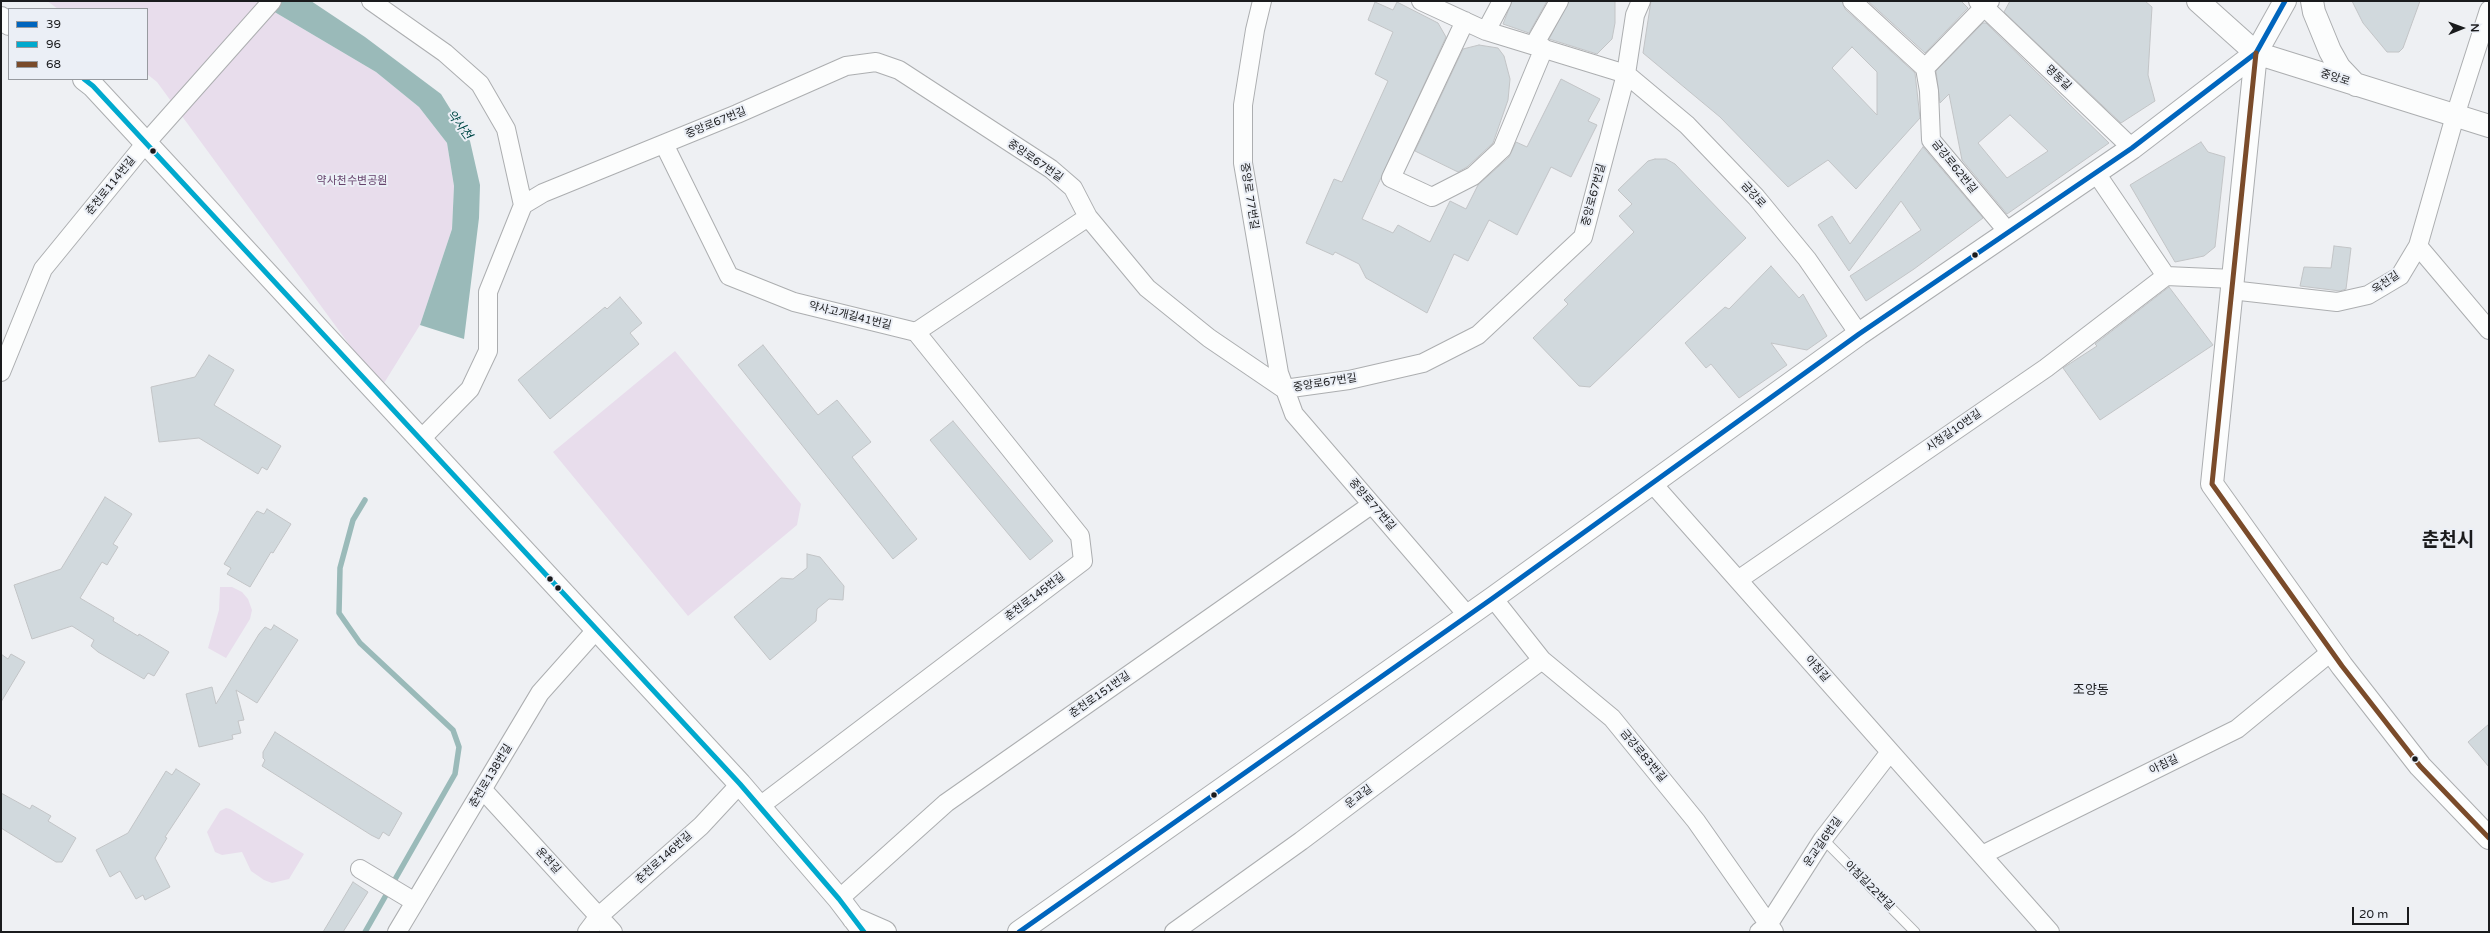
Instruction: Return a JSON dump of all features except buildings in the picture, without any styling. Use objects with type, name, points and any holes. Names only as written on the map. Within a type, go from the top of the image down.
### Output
[{"type":"street","name":"춘천로114번길","points":[[1,372],[43,269],[145,144],[256,21],[272,1]]},
{"type":"street","points":[[371,1],[445,53],[480,84],[506,128],[523,204],[488,292],[488,351],[470,389],[420,440]]},
{"type":"street","name":"중앙로 77번길","points":[[1262,1],[1255,30],[1243,105],[1243,163],[1279,373],[1284,389]]},
{"type":"street","points":[[1421,1],[1486,31],[1539,46],[1626,74]]},
{"type":"street","points":[[1486,31],[1502,1]]},
{"type":"street","points":[[1465,21],[1391,178],[1432,197],[1473,176],[1502,149],[1539,46],[1559,1]]},
{"type":"street","name":"중앙로67번길","points":[[523,204],[543,193],[664,144],[846,66],[876,62],[899,70],[1051,169],[1073,188],[1088,217],[1147,288],[1209,338],[1284,389],[1349,380],[1423,363],[1478,335],[1583,237],[1626,74],[1635,15],[1641,1]]},
{"type":"street","points":[[1852,1],[1925,68]]},
{"type":"street","name":"중앙로","points":[[2198,1],[2256,53],[2489,126]]},
{"type":"street","points":[[2285,1],[2256,53],[2212,484],[2332,651],[2420,766],[2489,838]]},
{"type":"street","points":[[2312,1],[2314,12],[2330,51],[2339,67],[2356,85]]},
{"type":"street","name":"명동길","points":[[1925,68],[1984,3],[2132,148]]},
{"type":"street","name":"옥천길","points":[[2232,285],[2338,302],[2368,295],[2400,276],[2418,246],[2455,116],[2489,10]]},
{"type":"street","points":[[1019,932],[1468,616],[1859,334],[2132,148],[2256,53]]},
{"type":"street","name":"금강로62번길","points":[[1925,68],[1931,140],[2009,233]]},
{"type":"street","name":"금강로","points":[[1626,74],[1687,124],[1756,197],[1807,259],[1859,334]]},
{"type":"street","points":[[85,80],[94,86],[145,144],[740,784],[840,899],[859,925],[885,932]]},
{"type":"street","name":"약사고개길41번길","points":[[664,144],[729,276],[794,302],[916,332]]},
{"type":"street","points":[[2096,173],[2166,276],[2232,285]]},
{"type":"street","points":[[916,332],[1088,217]]},
{"type":"street","points":[[2418,246],[2489,330]]},
{"type":"street","name":"시청길10번길","points":[[1738,580],[2046,368],[2166,276]]},
{"type":"street","name":"춘천로145번길","points":[[760,806],[1083,561],[1080,536],[916,332]]},
{"type":"street","name":"중앙로77번길","points":[[1284,389],[1294,414],[1468,616]]},
{"type":"street","name":"아침길","points":[[1652,483],[2050,932]]},
{"type":"street","name":"춘천로151번길","points":[[840,899],[946,803],[1371,505]]},
{"type":"street","name":"금강로83번길","points":[[1493,598],[1542,660],[1612,718],[1696,820],[1767,930]]},
{"type":"street","name":"춘천로138번길","points":[[397,932],[540,693],[597,630]]},
{"type":"street","name":"아침길","points":[[1982,855],[2237,729],[2332,651]]},
{"type":"street","name":"운교길","points":[[1174,932],[1307,836],[1542,660]]},
{"type":"street","name":"운교길6번길","points":[[1767,930],[1823,839],[1890,752]]},
{"type":"street","name":"춘천로146번길","points":[[587,932],[599,916],[701,826],[740,784]]},
{"type":"street","name":"운천길","points":[[483,790],[613,932]]},
{"type":"street","points":[[360,868],[415,902]]},
{"type":"lane","name":"아침길22번길","points":[[1823,839],[1915,932]]},
{"type":"green space","name":"약사천수변공원","points":[[47,1],[256,1],[376,72],[419,107],[447,143],[454,186],[452,229],[420,325],[381,388],[157,82],[148,75],[148,8],[57,8]]},
{"type":"green space","points":[[675,351],[801,504],[797,525],[688,616],[553,452]]},
{"type":"green space","points":[[220,587],[232,587],[242,592],[248,599],[252,610],[250,619],[226,658],[208,648],[219,610]]},
{"type":"green space","points":[[226,808],[304,854],[289,879],[272,883],[264,880],[251,871],[242,852],[222,855],[215,852],[207,832],[220,811]]},
{"type":"water","name":"약사천","points":[[256,1],[311,1],[365,37],[441,94],[470,141],[480,185],[479,218],[464,339],[420,325],[452,229],[454,186],[447,143],[419,107],[376,72]]},
{"type":"waterway","points":[[365,500],[353,520],[340,568],[339,613],[360,643],[453,730],[459,747],[455,774],[365,932]]},
{"type":"transit line","name":"39","points":[[1019,932],[1493,598],[1859,334],[2132,148],[2256,53],[2285,1]]},
{"type":"transit line","name":"68","points":[[2256,53],[2212,484],[2342,666],[2420,766],[2489,838]]},
{"type":"transit line","name":"96","points":[[85,80],[93,86],[740,784],[839,899],[864,932]]},
{"type":"district","name":"춘천시","points":[[2448,541]]},
{"type":"district","name":"조양동","points":[[2091,691]]}]
